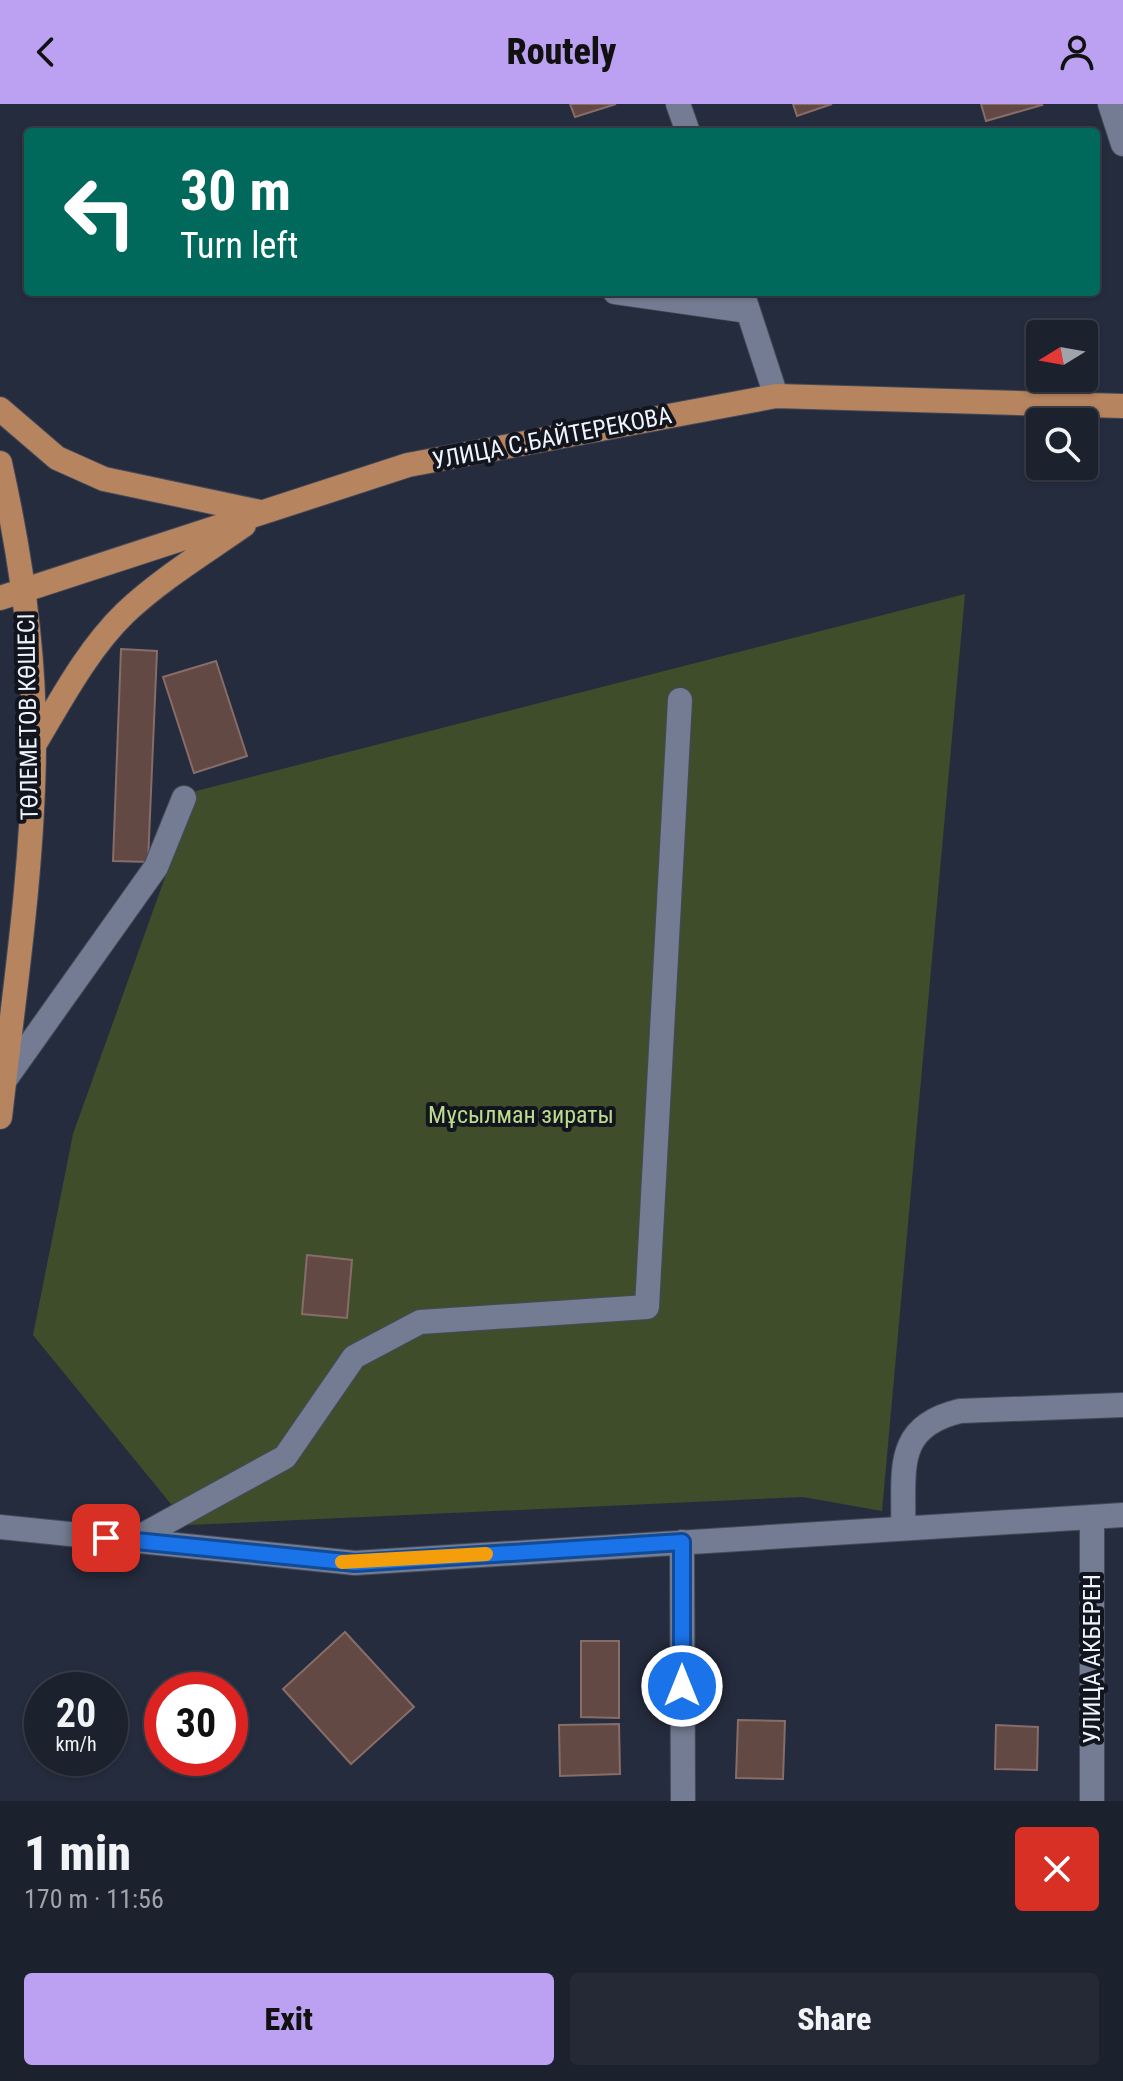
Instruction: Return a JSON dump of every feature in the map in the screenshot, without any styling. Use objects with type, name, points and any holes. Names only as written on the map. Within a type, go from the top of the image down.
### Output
[{"type":"main road","name":"УЛИЦА С.БАЙТЕРЕКОВА","points":[[0,598],[408,465],[776,396],[1123,406]]},
{"type":"main road","points":[[0,409],[57,458],[104,479],[263,512]]},
{"type":"main road","name":"ТӨЛЕМЕТОВ КӨШЕСІ","points":[[0,463],[25,591],[34,745],[31,823],[0,1117]]},
{"type":"main road","points":[[34,745],[79,670],[124,614],[168,578],[263,512]]},
{"type":"street","points":[[678,104],[687,128]]},
{"type":"street","points":[[1110,104],[1123,144]]},
{"type":"street","points":[[673,296],[745,301],[776,396]]},
{"type":"street","points":[[132,1541],[285,1457],[354,1357],[420,1322],[647,1307],[680,700]]},
{"type":"street","points":[[4,1081],[156,867],[184,798]]},
{"type":"street","points":[[903,1528],[905,1463],[911,1439],[921,1426],[941,1415],[960,1411],[1123,1405]]},
{"type":"street","points":[[0,1527],[355,1563],[1123,1515]]},
{"type":"street","name":"УЛИЦА АКБЕРЕН","points":[[1092,1517],[1092,1801]]},
{"type":"street","points":[[682,1542],[683,1801]]},
{"type":"green space","name":"Мұсылман зираты","points":[[965,594],[882,1511],[803,1497],[188,1525],[33,1335],[73,1134],[196,791]]},
{"type":"building","points":[[570,104],[616,104],[575,117]]},
{"type":"building","points":[[793,104],[832,104],[797,116]]},
{"type":"building","points":[[981,104],[1041,104],[1042,105],[986,121]]},
{"type":"building","points":[[121,649],[157,651],[148,862],[113,861]]},
{"type":"building","points":[[216,661],[247,756],[194,773],[163,677]]},
{"type":"building","points":[[307,1255],[352,1260],[347,1318],[302,1314]]},
{"type":"building","points":[[345,1632],[414,1707],[351,1764],[283,1689]]},
{"type":"building","points":[[581,1641],[619,1641],[619,1718],[581,1717]]},
{"type":"building","points":[[738,1720],[785,1721],[783,1779],[736,1778]]},
{"type":"building","points":[[619,1724],[620,1774],[560,1776],[559,1725]]},
{"type":"building","points":[[996,1725],[1038,1727],[1037,1770],[995,1769]]},
{"type":"slow traffic","points":[[342,1562],[486,1554]]},
{"type":"route","points":[[106,1538],[355,1563],[682,1542],[682,1686]]}]
